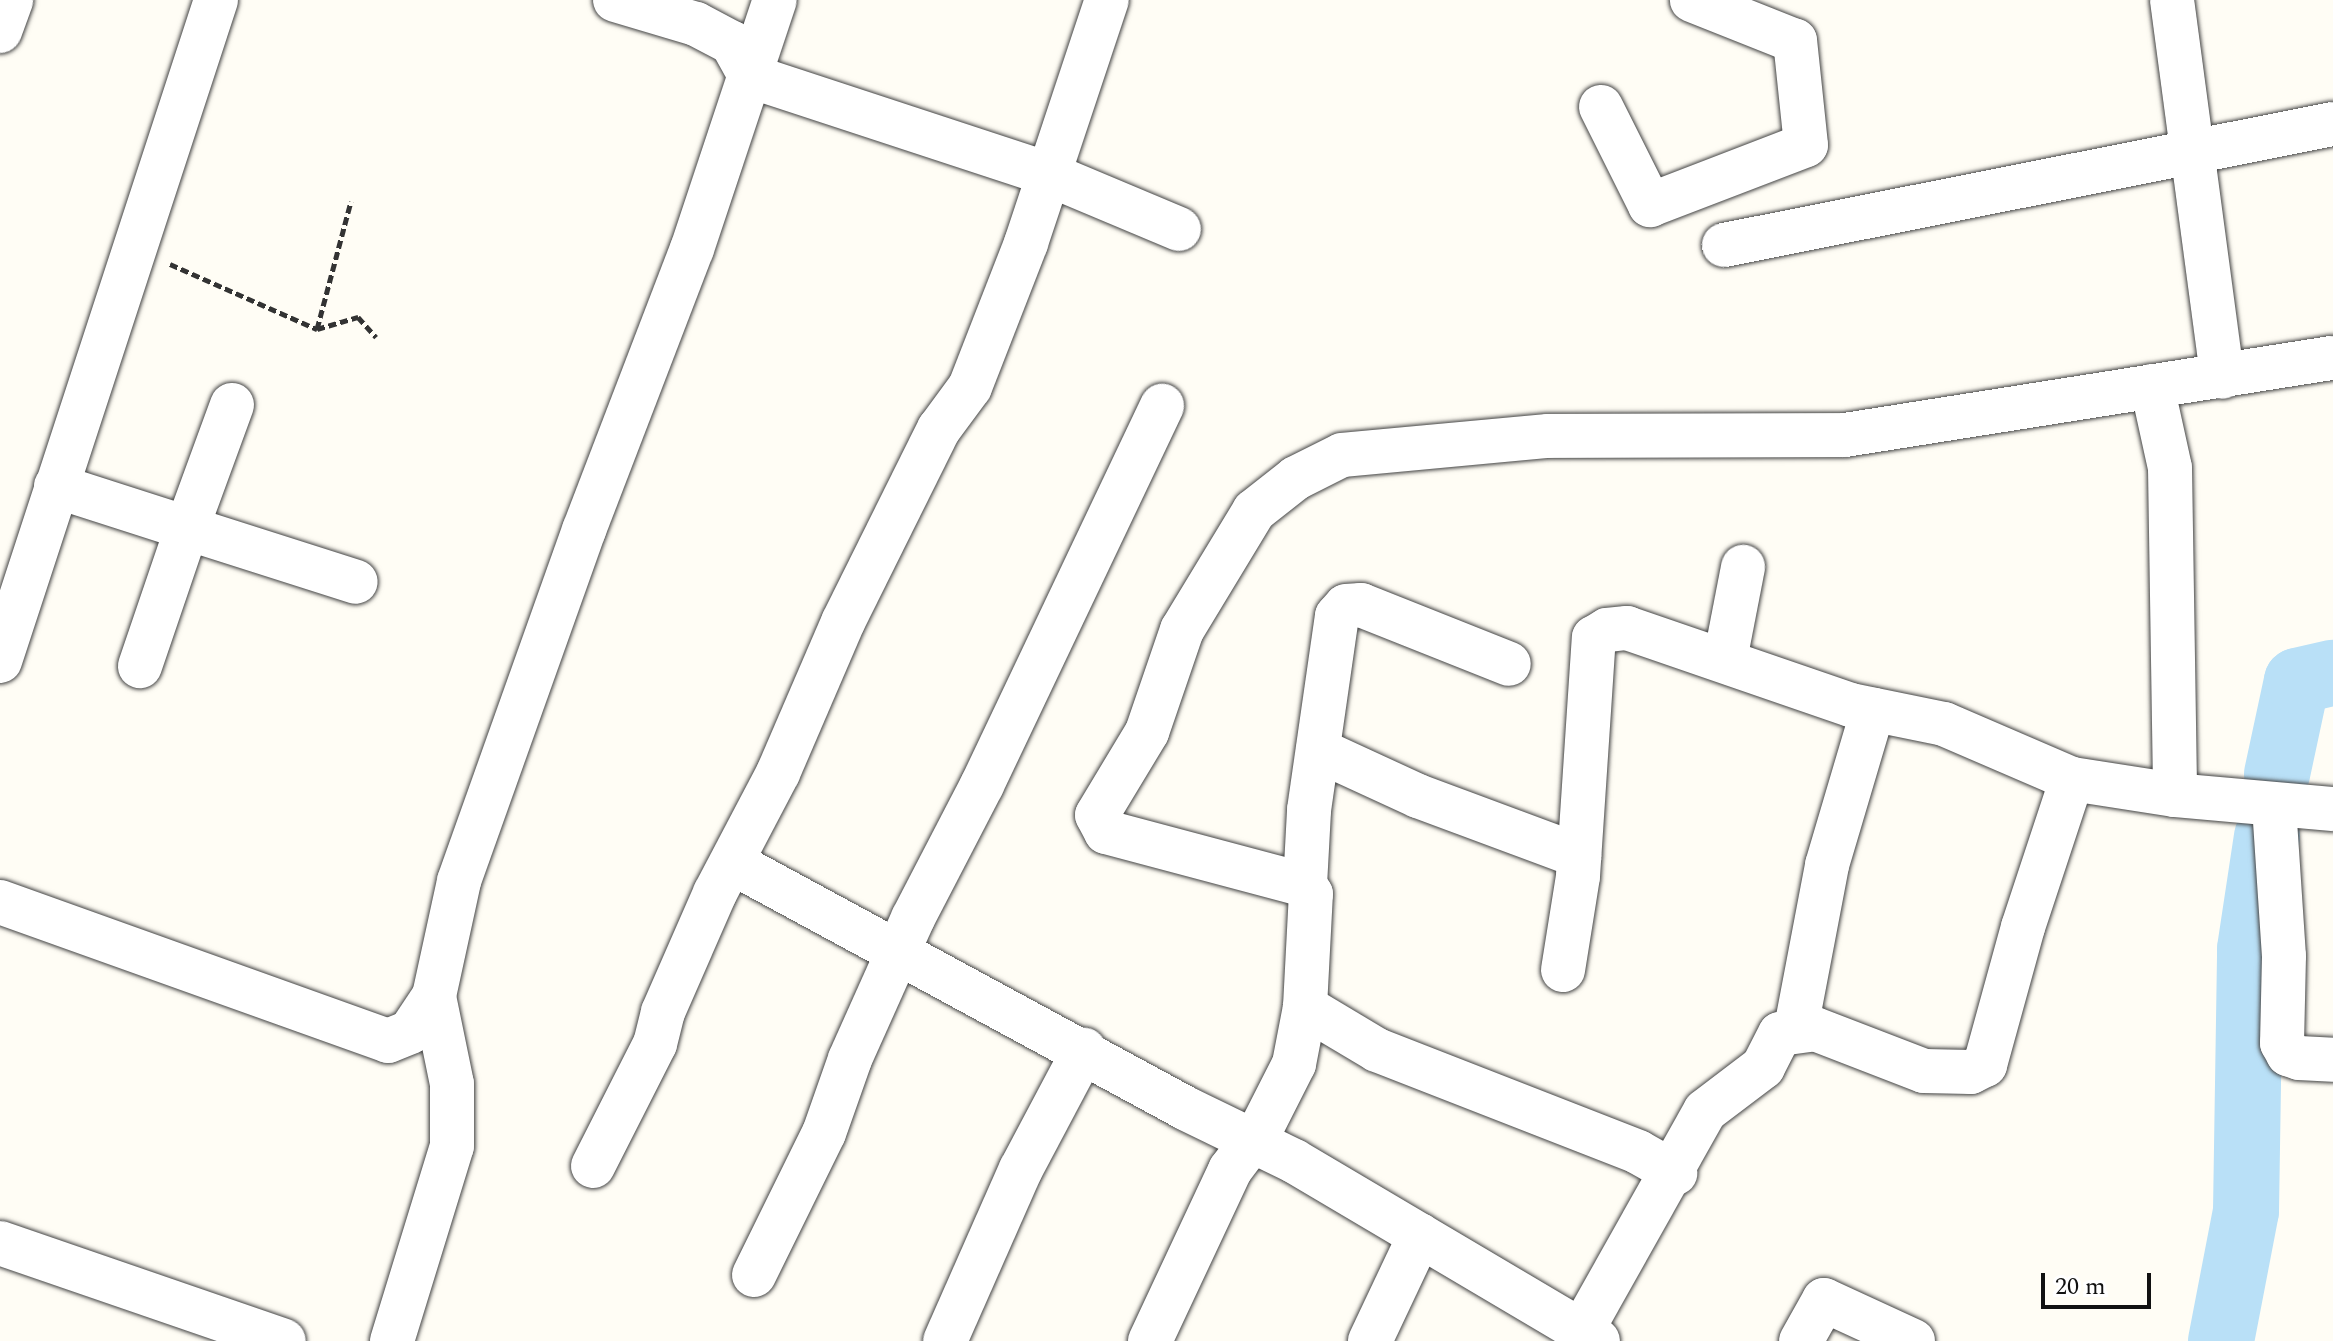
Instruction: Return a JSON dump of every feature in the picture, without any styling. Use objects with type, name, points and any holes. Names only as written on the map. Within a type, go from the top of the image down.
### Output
[{"type":"street","points":[[0,31],[11,0]]},
{"type":"street","points":[[0,661],[216,0]]},
{"type":"street","points":[[615,0],[696,24],[732,43],[750,76],[1048,174],[1179,229]]},
{"type":"street","points":[[0,902],[388,1041],[410,1032],[434,996],[459,881],[692,249],[775,0]]},
{"type":"street","points":[[593,1166],[655,1044],[663,1012],[922,463],[970,387],[1048,174],[1107,0]]},
{"type":"street","points":[[1601,107],[1650,205],[1806,145],[1795,41],[1692,0]]},
{"type":"street","points":[[2172,0],[2222,377]]},
{"type":"street","points":[[1724,245],[2333,124]]},
{"type":"street","points":[[1305,885],[1106,832],[1098,826],[1097,815],[1147,732],[1182,630],[1210,576],[1254,511],[1296,478],[1342,455],[1430,444],[1548,436],[1845,435],[2333,358]]},
{"type":"street","points":[[2152,386],[2170,468],[2175,795]]},
{"type":"street","points":[[140,666],[232,405]]},
{"type":"street","points":[[754,1275],[824,1133],[850,1059],[900,950],[1162,406]]},
{"type":"street","points":[[56,486],[356,582]]},
{"type":"street","points":[[1725,660],[1743,567]]},
{"type":"street","points":[[1150,1341],[1200,1230],[1294,1064],[1305,1007],[1311,894],[1305,885],[1318,750],[1337,616],[1346,606],[1361,605],[1509,664]]},
{"type":"street","points":[[1563,970],[1579,856],[1594,638],[1607,630],[1627,628],[1873,710],[1944,724],[2072,779],[2175,795],[2333,809]]},
{"type":"street","points":[[1796,1028],[1827,865],[1873,710]]},
{"type":"street","points":[[1318,750],[1418,796],[1579,856]]},
{"type":"street","points":[[733,863],[900,950],[1010,1015],[1084,1050],[1187,1109],[1253,1139],[1591,1338],[1705,1111],[1763,1067],[1780,1034],[1796,1028],[1815,1029],[1924,1071],[1971,1072],[1985,1065],[2023,927],[2072,779]]},
{"type":"street","points":[[2274,806],[2284,956],[2282,1043],[2288,1054],[2299,1058],[2333,1060]]},
{"type":"street","points":[[392,1341],[452,1146],[452,1084],[434,996]]},
{"type":"street","points":[[1305,1007],[1377,1050],[1638,1152],[1675,1173]]},
{"type":"street","points":[[945,1341],[1009,1194],[1084,1050]]},
{"type":"street","points":[[1370,1341],[1420,1235]]},
{"type":"street","points":[[0,1243],[284,1341]]},
{"type":"street","points":[[1801,1341],[1824,1300],[1913,1341]]},
{"type":"path","points":[[317,329],[351,201]]},
{"type":"path","points":[[135,254],[200,273],[317,329],[358,317],[376,337]]},
{"type":"waterway","points":[[2277,774],[2297,681],[2333,673]]},
{"type":"waterway","points":[[2221,1341],[2246,1211],[2250,949],[2267,836]]}]
